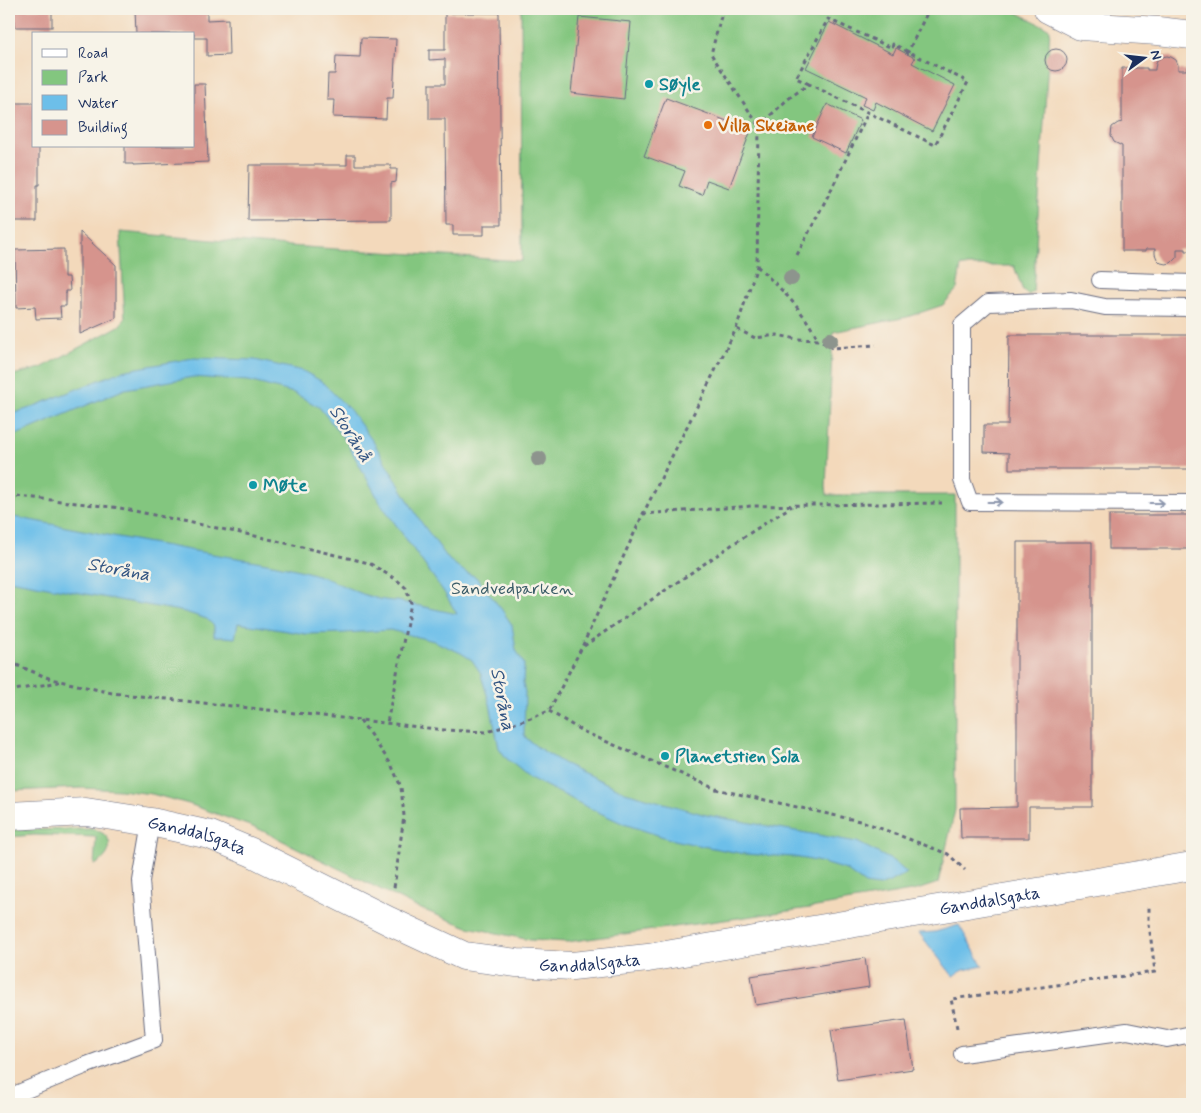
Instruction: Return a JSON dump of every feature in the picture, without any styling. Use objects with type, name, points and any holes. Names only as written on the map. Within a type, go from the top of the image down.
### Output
[{"type":"street","points":[[1048,9],[1081,26],[1192,35]]},
{"type":"street","name":"Ganddalsgata","points":[[9,816],[86,812],[151,822],[210,835],[251,852],[464,956],[517,963],[572,966],[648,958],[1192,866]]},
{"type":"lane","points":[[1100,280],[1192,283]]},
{"type":"lane","points":[[1192,308],[1105,307],[1071,300],[988,303],[962,325],[962,480],[970,502],[1192,503]]},
{"type":"lane","points":[[9,1096],[154,1040],[141,881],[151,822]]},
{"type":"lane","points":[[962,1054],[1127,1031],[1167,1039],[1192,1034]]},
{"type":"path","points":[[9,662],[51,679],[112,694],[444,730],[487,732],[528,720],[549,711],[582,647],[643,514],[736,329],[757,266],[759,126],[711,54],[723,9]]},
{"type":"path","points":[[907,52],[929,9]]},
{"type":"path","points":[[828,19],[892,48],[893,44],[907,52],[968,82],[935,145],[796,78],[828,19]]},
{"type":"path","points":[[759,126],[788,99],[809,84]]},
{"type":"path","points":[[797,255],[868,113]]},
{"type":"path","points":[[757,266],[791,299],[811,325],[818,340]]},
{"type":"path","points":[[736,329],[755,338],[777,335],[818,340],[832,348],[876,345]]},
{"type":"path","points":[[9,495],[120,508],[260,537],[368,563],[397,580],[406,588],[412,603],[387,723]]},
{"type":"path","points":[[643,514],[752,506],[970,502]]},
{"type":"path","points":[[582,647],[736,542],[793,506]]},
{"type":"path","points":[[9,691],[62,681]]},
{"type":"path","points":[[549,711],[582,731],[716,789],[864,822],[948,854],[968,873]]},
{"type":"path","points":[[360,720],[390,764],[401,787],[404,816],[389,921]]},
{"type":"path","points":[[962,1054],[952,999],[1155,972],[1149,924]]},
{"type":"green space","name":"Sandvedparken","points":[[521,9],[1010,9],[1050,29],[1033,292],[1028,295],[1023,291],[1014,266],[961,266],[957,289],[943,305],[907,317],[833,332],[827,495],[955,495],[955,810],[938,883],[917,890],[810,908],[567,942],[530,940],[468,927],[416,907],[261,830],[189,804],[152,794],[120,790],[82,788],[9,791],[9,376],[41,368],[119,326],[125,319],[120,232],[259,244],[522,261]]},
{"type":"green space","points":[[91,829],[99,831],[109,840],[108,853],[94,865],[96,837],[34,835],[9,837],[9,830]]},
{"type":"water","points":[[193,358],[255,360],[303,371],[321,381],[350,410],[374,443],[421,522],[449,560],[465,572],[476,577],[512,625],[516,650],[524,664],[524,734],[537,747],[563,763],[625,792],[706,815],[857,842],[893,861],[907,873],[879,886],[865,884],[846,870],[816,861],[794,857],[745,854],[670,839],[624,824],[585,806],[530,778],[507,759],[499,748],[490,704],[480,672],[472,660],[434,641],[390,630],[306,634],[238,623],[235,638],[214,636],[214,626],[207,619],[185,612],[9,580],[9,516],[292,568],[374,598],[457,614],[444,592],[381,504],[346,441],[319,407],[294,393],[249,381],[193,377],[125,389],[9,438],[9,415],[122,371]]},
{"type":"water","points":[[959,925],[983,966],[964,970],[953,976],[919,933],[935,932]]},
{"type":"building","points":[[14,9],[52,9],[52,27],[14,27]]},
{"type":"building","points":[[135,9],[207,9],[207,20],[228,19],[229,55],[207,56],[207,38],[195,38],[195,32],[136,32]]},
{"type":"building","points":[[445,13],[499,13],[501,225],[484,225],[484,235],[453,235],[453,225],[446,225],[445,119],[429,119],[429,84],[445,84],[445,59],[429,60],[429,50],[445,50]]},
{"type":"building","points":[[579,17],[631,22],[624,99],[571,93]]},
{"type":"building","points":[[829,22],[893,54],[896,48],[915,58],[912,63],[955,85],[932,131],[876,102],[873,110],[862,105],[866,97],[806,68]]},
{"type":"building","points":[[361,38],[396,39],[393,98],[387,98],[386,119],[333,117],[334,100],[327,100],[328,74],[335,74],[336,56],[360,57]]},
{"type":"building","points":[[1052,49],[1060,49],[1067,56],[1067,64],[1060,71],[1052,71],[1045,64],[1045,56]]},
{"type":"building","points":[[1167,56],[1176,60],[1178,70],[1192,68],[1192,251],[1177,249],[1177,257],[1171,263],[1166,264],[1161,263],[1157,259],[1155,249],[1122,251],[1122,146],[1114,142],[1111,136],[1112,127],[1122,122],[1122,68],[1147,68],[1147,70],[1155,70],[1157,60]]},
{"type":"building","points":[[195,84],[205,84],[208,162],[125,164],[125,148],[195,148]]},
{"type":"building","points":[[666,98],[751,130],[729,188],[707,180],[702,195],[679,186],[685,171],[644,156]]},
{"type":"building","points":[[9,103],[32,103],[32,148],[39,148],[37,221],[9,221]]},
{"type":"building","points":[[827,104],[861,120],[846,153],[812,137]]},
{"type":"building","points":[[347,155],[355,155],[355,165],[391,165],[391,169],[397,169],[396,182],[391,183],[391,220],[248,221],[249,165],[347,165]]},
{"type":"building","points":[[80,232],[116,265],[116,318],[80,334]]},
{"type":"building","points":[[64,249],[64,277],[69,277],[70,291],[65,291],[66,306],[60,306],[61,318],[36,319],[35,307],[16,308],[15,250]]},
{"type":"building","points":[[1009,335],[1192,335],[1192,469],[1009,469],[1009,453],[984,452],[984,425],[1008,425]]},
{"type":"building","points":[[1109,515],[1192,515],[1192,549],[1109,549]]},
{"type":"building","points":[[1017,542],[1092,542],[1092,807],[1029,807],[1029,838],[961,838],[960,808],[1017,807]]},
{"type":"building","points":[[865,958],[869,987],[756,1005],[751,976]]},
{"type":"building","points":[[906,1020],[913,1069],[838,1080],[831,1030]]},
{"type":"place","name":"Søyle","points":[[649,84]]},
{"type":"place","name":"Villa Skeiane","points":[[708,125]]},
{"type":"place","name":"Møte","points":[[253,485]]},
{"type":"place","name":"Planetstien Sola","points":[[665,756]]},
{"type":"water label","name":"Storånå","points":[[352,433]]},
{"type":"water label","name":"Storåna","points":[[119,568]]},
{"type":"water label","name":"Storåna","points":[[504,699]]}]
